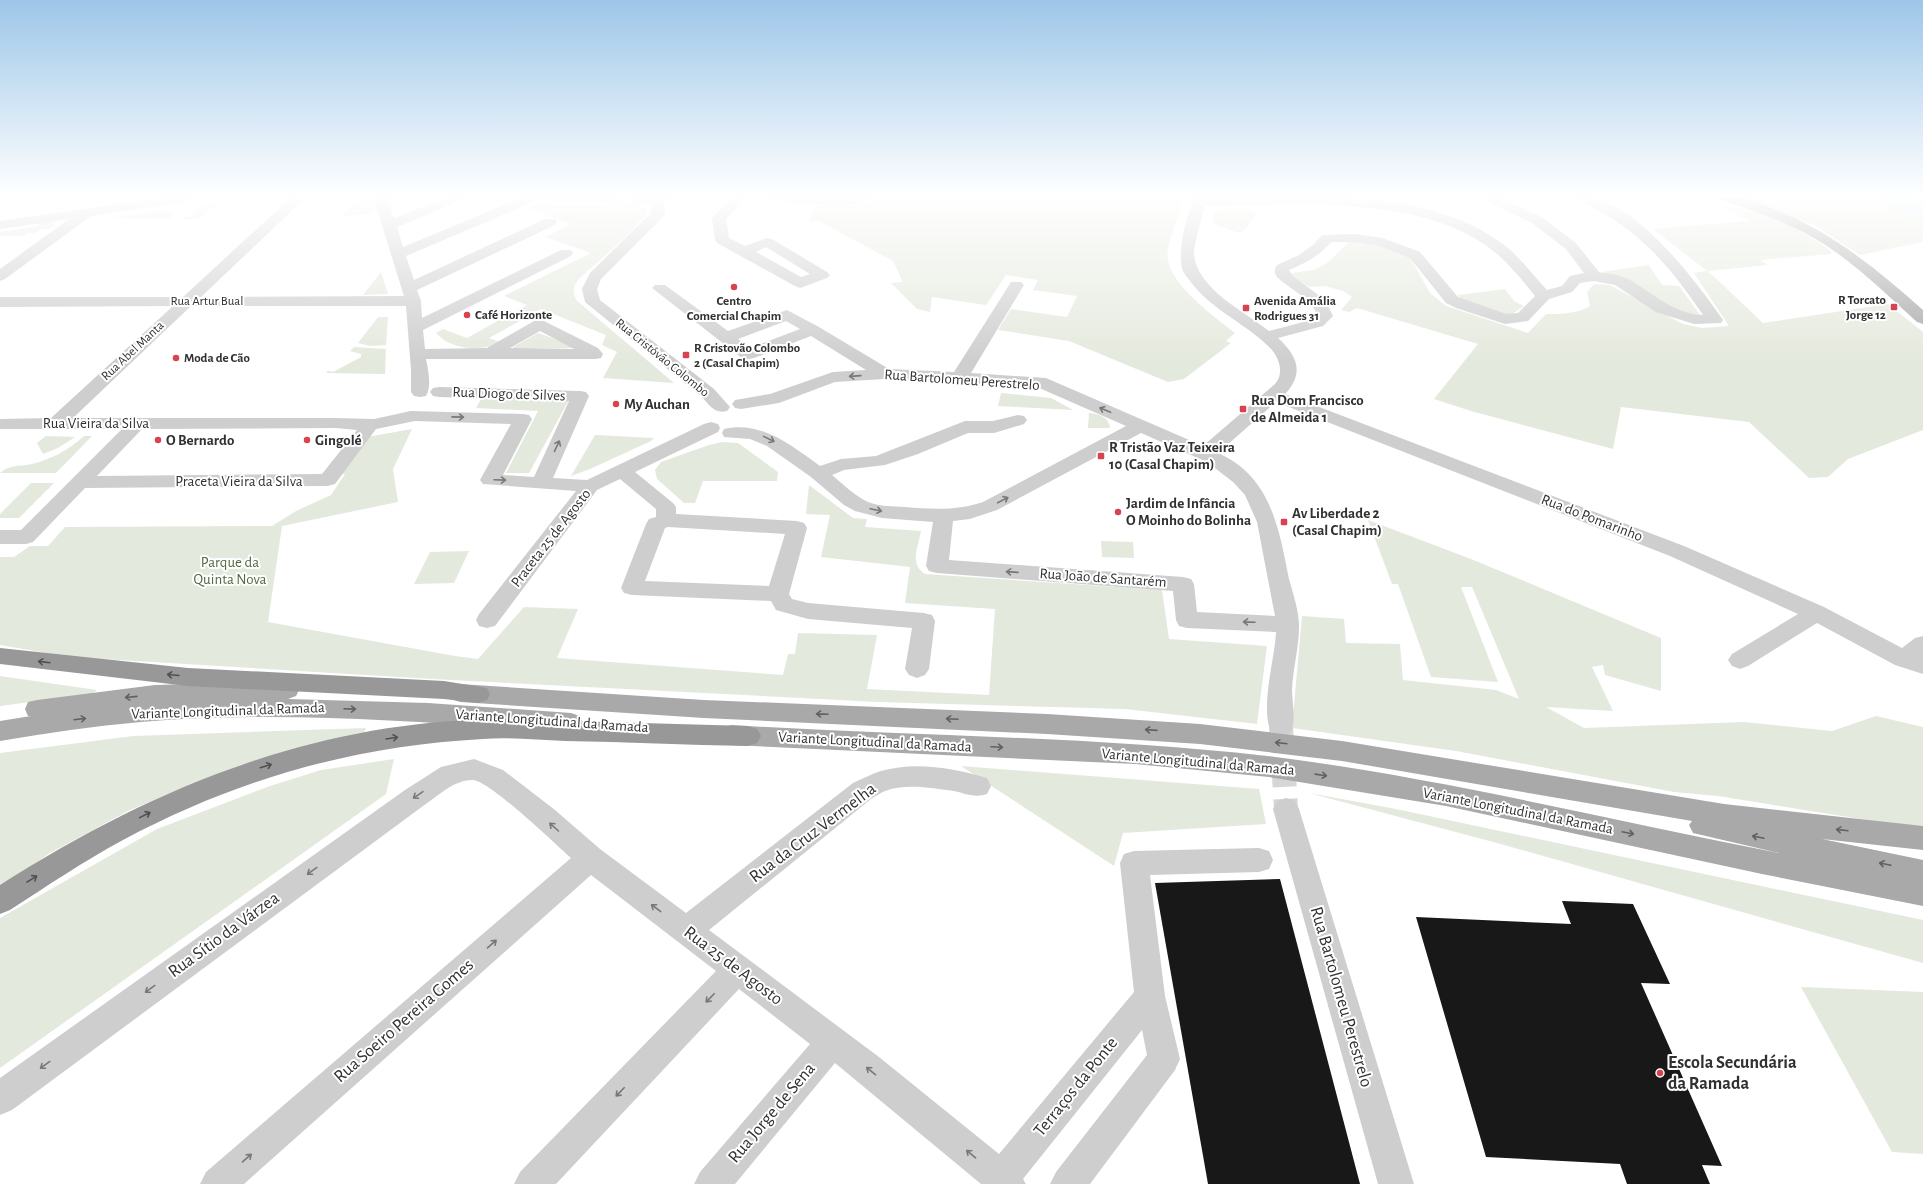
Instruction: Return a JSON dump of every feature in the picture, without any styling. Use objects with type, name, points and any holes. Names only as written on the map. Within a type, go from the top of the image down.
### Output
[{"type":"highway","points":[[0,656],[188,677],[437,689],[478,694]]},
{"type":"highway","points":[[0,901],[30,880],[88,845],[190,794],[243,773],[343,746],[399,737],[482,730],[527,729],[748,736]]},
{"type":"main road","points":[[1845,252],[1868,270],[1923,319]]},
{"type":"main road","name":"Variante Longitudinal da Ramada","points":[[0,715],[155,694],[209,691],[315,690],[478,694],[727,710],[1152,730],[1295,745],[1389,759]]},
{"type":"main road","name":"Variante Longitudinal da Ramada","points":[[0,731],[53,722],[165,710],[314,707],[461,714],[748,736],[1157,756],[1270,767],[1345,778],[1487,804],[1742,858]]},
{"type":"main road","points":[[1389,759],[1724,815],[1800,825],[1923,838]]},
{"type":"main road","points":[[1389,759],[1923,872]]},
{"type":"main road","points":[[1742,858],[1923,893]]},
{"type":"main road","points":[[1742,858],[1923,903]]},
{"type":"street","points":[[0,276],[33,252]]},
{"type":"street","name":"Rua Abel Manta","points":[[57,423],[238,252]]},
{"type":"street","points":[[402,252],[398,254],[411,294],[420,370],[411,405]]},
{"type":"street","points":[[411,294],[492,252]]},
{"type":"street","name":"Rua Cristóvão Colombo","points":[[619,252],[589,284],[589,293],[593,302],[708,393],[721,407]]},
{"type":"street","points":[[1187,252],[1186,260],[1192,274],[1218,301],[1267,336],[1286,354],[1290,366],[1288,378],[1273,395],[1205,454]]},
{"type":"street","points":[[1267,336],[1317,323],[1325,316],[1324,309],[1318,302],[1288,281],[1282,274],[1282,268],[1304,258],[1312,252]]},
{"type":"street","points":[[1410,252],[1415,255],[1423,263],[1452,300],[1462,306],[1505,318],[1522,318],[1544,296],[1567,289],[1575,279],[1594,276],[1620,281],[1662,309],[1694,319],[1715,320],[1688,280],[1664,252]]},
{"type":"street","points":[[1502,252],[1544,296]]},
{"type":"street","points":[[1576,252],[1594,276]]},
{"type":"street","points":[[415,328],[566,253]]},
{"type":"street","points":[[960,378],[1016,285]]},
{"type":"street","points":[[660,288],[748,354],[813,330]]},
{"type":"street","name":"Rua Artur Bual","points":[[0,302],[186,301],[411,294]]},
{"type":"street","points":[[726,337],[787,314],[885,374]]},
{"type":"street","points":[[417,354],[492,352],[595,354],[540,324],[492,352]]},
{"type":"street","name":"Rua Bartolomeu Perestrelo","points":[[741,404],[773,399],[833,377],[885,374],[1040,382],[1205,454],[1233,470],[1253,490],[1263,509],[1288,624],[1287,648],[1280,688],[1280,727]]},
{"type":"street","name":"Rua Diogo de Silves","points":[[411,405],[436,411],[442,407],[446,398],[444,394],[439,392]]},
{"type":"street","name":"Rua Diogo de Silves","points":[[411,405],[439,392],[580,396],[541,482]]},
{"type":"street","name":"Rua do Pomarinho","points":[[1273,395],[1677,551],[1816,613],[1913,662],[1923,644]]},
{"type":"street","points":[[731,433],[747,429],[758,421],[759,417],[754,408],[741,404],[721,407],[713,411],[708,417],[707,423],[716,431],[731,433],[752,434],[763,436],[774,442],[818,473],[851,501],[862,508],[882,512],[944,516],[970,513],[990,506],[1140,426]]},
{"type":"street","name":"Rua Vieira da Silva","points":[[0,424],[336,422],[369,424],[393,422],[411,405]]},
{"type":"street","name":"Rua Vieira da Silva","points":[[336,422],[358,419],[411,405]]},
{"type":"street","name":"Rua Diogo de Silves","points":[[411,405],[523,419],[490,480],[590,486]]},
{"type":"street","points":[[818,473],[841,465],[878,461],[911,450],[965,427],[994,427],[1018,420]]},
{"type":"street","points":[[0,537],[26,537],[138,423]]},
{"type":"street","name":"Praceta Vieira da Silva","points":[[80,482],[328,480],[368,430],[369,424]]},
{"type":"street","name":"Praceta 25 de Agosto","points":[[487,620],[590,486],[711,428]]},
{"type":"street","points":[[622,471],[666,507],[666,520]]},
{"type":"street","name":"Rua João de Santarém","points":[[944,516],[937,566],[1183,584],[1187,620],[1288,624]]},
{"type":"street","points":[[778,594],[632,588],[656,524],[666,520],[797,528],[778,594],[784,605],[808,611],[924,621],[917,669]]},
{"type":"street","points":[[1740,660],[1816,613]]},
{"type":"street","name":"Rua 25 de Agosto","points":[[450,774],[474,769],[494,777],[545,818],[590,858],[868,1068],[1005,1181]]},
{"type":"street","name":"Rua Sítio da Várzea","points":[[0,1098],[366,831],[450,774]]},
{"type":"street","name":"Rua da Cruz Vermelha","points":[[687,930],[862,791],[882,781],[899,778],[924,777],[958,781],[978,786]]},
{"type":"street","name":"Rua Bartolomeu Perestrelo","points":[[1286,809],[1396,1184]]},
{"type":"street","name":"Rua Soeiro Pereira Gomes","points":[[218,1184],[590,858]]},
{"type":"street","points":[[1068,1184],[1164,1059],[1150,996],[1134,863],[1259,860]]},
{"type":"street","points":[[532,1184],[737,970]]},
{"type":"street","name":"Terraços da Ponte","points":[[1005,1181],[1150,996]]},
{"type":"street","name":"Rua Jorge de Sena","points":[[712,1184],[832,1041]]},
{"type":"green space","points":[[589,252],[609,252],[578,280],[574,287],[576,300],[674,383],[603,378],[617,352],[602,345],[606,335],[541,309],[489,338],[502,343],[494,346],[467,348],[458,346],[443,339],[436,333],[443,329],[467,338],[527,305],[504,296],[591,253]]},
{"type":"green space","points":[[877,252],[1168,252],[1168,261],[1173,273],[1181,285],[1203,307],[1235,333],[1226,341],[1231,343],[1184,379],[1168,382],[1069,341],[998,330],[1011,309],[1067,317],[1077,296],[1033,290],[1038,280],[1006,275],[986,305],[932,297],[930,312],[917,309],[891,283],[903,282],[893,261]]},
{"type":"green space","points":[[1338,252],[1399,252],[1411,259],[1430,293],[1446,306],[1528,333],[1546,314],[1563,314],[1574,312],[1590,306],[1587,292],[1594,284],[1610,285],[1683,324],[1702,328],[1729,326],[1694,273],[1707,271],[1683,252],[1831,252],[1831,254],[1761,260],[1767,265],[1708,271],[1763,323],[1888,304],[1923,332],[1923,430],[1848,459],[1828,477],[1809,478],[1749,422],[1621,407],[1613,449],[1471,411],[1434,399],[1478,344],[1357,308],[1349,312],[1341,310],[1352,297],[1343,291],[1325,286],[1309,287],[1293,277],[1292,273],[1313,270],[1327,263]]},
{"type":"green space","points":[[1856,252],[1873,252],[1860,255]]},
{"type":"green space","points":[[1649,265],[1662,285],[1679,286],[1700,315],[1680,312],[1602,272]]},
{"type":"green space","points":[[381,272],[388,294],[363,295]]},
{"type":"green space","points":[[1505,289],[1514,301],[1524,306],[1511,315],[1501,314],[1463,302],[1458,295]]},
{"type":"green space","points":[[378,317],[388,317],[386,345],[370,346],[358,343]]},
{"type":"green space","points":[[538,333],[572,345],[572,348],[514,349],[513,347]]},
{"type":"green space","points":[[354,347],[386,349],[385,374],[326,373],[328,371],[333,372],[361,357],[361,354],[350,351]]},
{"type":"green space","points":[[1001,393],[1051,398],[1073,410],[998,406]]},
{"type":"green space","points":[[481,399],[569,400],[529,473],[506,473],[538,411],[476,408]]},
{"type":"green space","points":[[1089,413],[1096,414],[1106,419],[1110,428],[1088,428]]},
{"type":"green space","name":"Parque da Quinta Nova","points":[[412,429],[393,469],[398,502],[282,526],[268,622],[478,659],[524,607],[578,609],[557,658],[783,675],[788,654],[795,654],[798,633],[877,635],[867,689],[989,695],[995,609],[905,603],[910,567],[821,557],[830,515],[806,514],[809,485],[853,518],[867,519],[865,527],[921,531],[916,560],[920,570],[925,574],[1162,590],[1169,639],[1267,646],[1257,724],[1125,709],[878,702],[432,679],[70,657],[0,645],[0,557],[14,557],[30,546],[48,546],[65,527],[272,526],[296,511],[331,495],[345,474],[340,473],[367,437]]},
{"type":"green space","points":[[595,435],[654,438],[651,441],[590,469],[571,476]]},
{"type":"green space","points":[[46,436],[75,437],[58,448],[43,454],[37,443]]},
{"type":"green space","points":[[84,436],[92,436],[56,473],[0,473],[11,467],[32,464],[53,457],[72,446]]},
{"type":"green space","points":[[722,442],[738,443],[778,472],[777,481],[703,481],[695,503],[684,503],[657,479],[655,470],[661,462]]},
{"type":"green space","points":[[31,483],[54,483],[19,518],[0,518],[0,514]]},
{"type":"green space","points":[[1368,520],[1471,559],[1661,638],[1661,691],[1605,675],[1603,665],[1592,667],[1613,711],[1546,707],[1584,728],[1744,722],[1832,731],[1876,716],[1923,727],[1923,826],[1886,823],[1718,796],[1674,792],[1456,751],[1292,728],[1302,616],[1344,619],[1346,643],[1400,644],[1403,680],[1496,690],[1519,699],[1472,587],[1461,587],[1498,682],[1431,677],[1398,584],[1392,584]]},
{"type":"green space","points":[[1101,541],[1133,542],[1134,558],[1102,557]]},
{"type":"green space","points":[[469,551],[454,583],[414,584],[430,552]]},
{"type":"green space","points":[[0,676],[97,690],[92,694],[0,706]]},
{"type":"green space","points":[[366,728],[363,735],[264,759],[209,777],[130,810],[50,853],[0,888],[0,753],[133,736]]},
{"type":"green space","points":[[394,759],[386,794],[0,1068],[0,918],[157,829],[270,786],[321,770]]},
{"type":"green space","points":[[961,766],[1259,789],[1266,824],[1123,833],[1114,866]]},
{"type":"green space","points":[[1309,793],[1396,809],[1923,920],[1923,963],[1497,843]]},
{"type":"green space","points":[[1801,987],[1923,992],[1923,1154],[1892,1152]]},
{"type":"building","points":[[1280,879],[1360,1184],[1208,1184],[1155,883]]},
{"type":"building","points":[[1562,901],[1633,904],[1670,984],[1641,983],[1722,1166],[1702,1165],[1710,1184],[1627,1184],[1620,1164],[1486,1157],[1416,917],[1571,924]]},
{"type":"tunnel","points":[[1281,727],[1286,809]]},
{"type":"place","name":"Centro Comercial Chapim","points":[[734,287]]},
{"type":"place","name":"R Torcato Jorge 12","points":[[1894,307]]},
{"type":"place","name":"Avenida Amália Rodrigues 31","points":[[1246,308]]},
{"type":"place","name":"Café Horizonte","points":[[467,315]]},
{"type":"place","name":"R Cristovão Colombo 2 (Casal Chapim)","points":[[686,355]]},
{"type":"place","name":"Moda de Cão","points":[[176,358]]},
{"type":"place","name":"My Auchan","points":[[616,404]]},
{"type":"place","name":"Rua Dom Francisco de Almeida 1","points":[[1243,409]]},
{"type":"place","name":"O Bernardo","points":[[158,440]]},
{"type":"place","name":"Gingolé","points":[[307,440]]},
{"type":"place","name":"R Tristão Vaz Teixeira 10 (Casal Chapim)","points":[[1101,456]]},
{"type":"place","name":"Jardim de Infância O Moinho do Bolinha","points":[[1118,512]]},
{"type":"place","name":"Av Liberdade 2 (Casal Chapim)","points":[[1284,522]]},
{"type":"place","name":"Escola Secundária da Ramada","points":[[1660,1073]]}]
